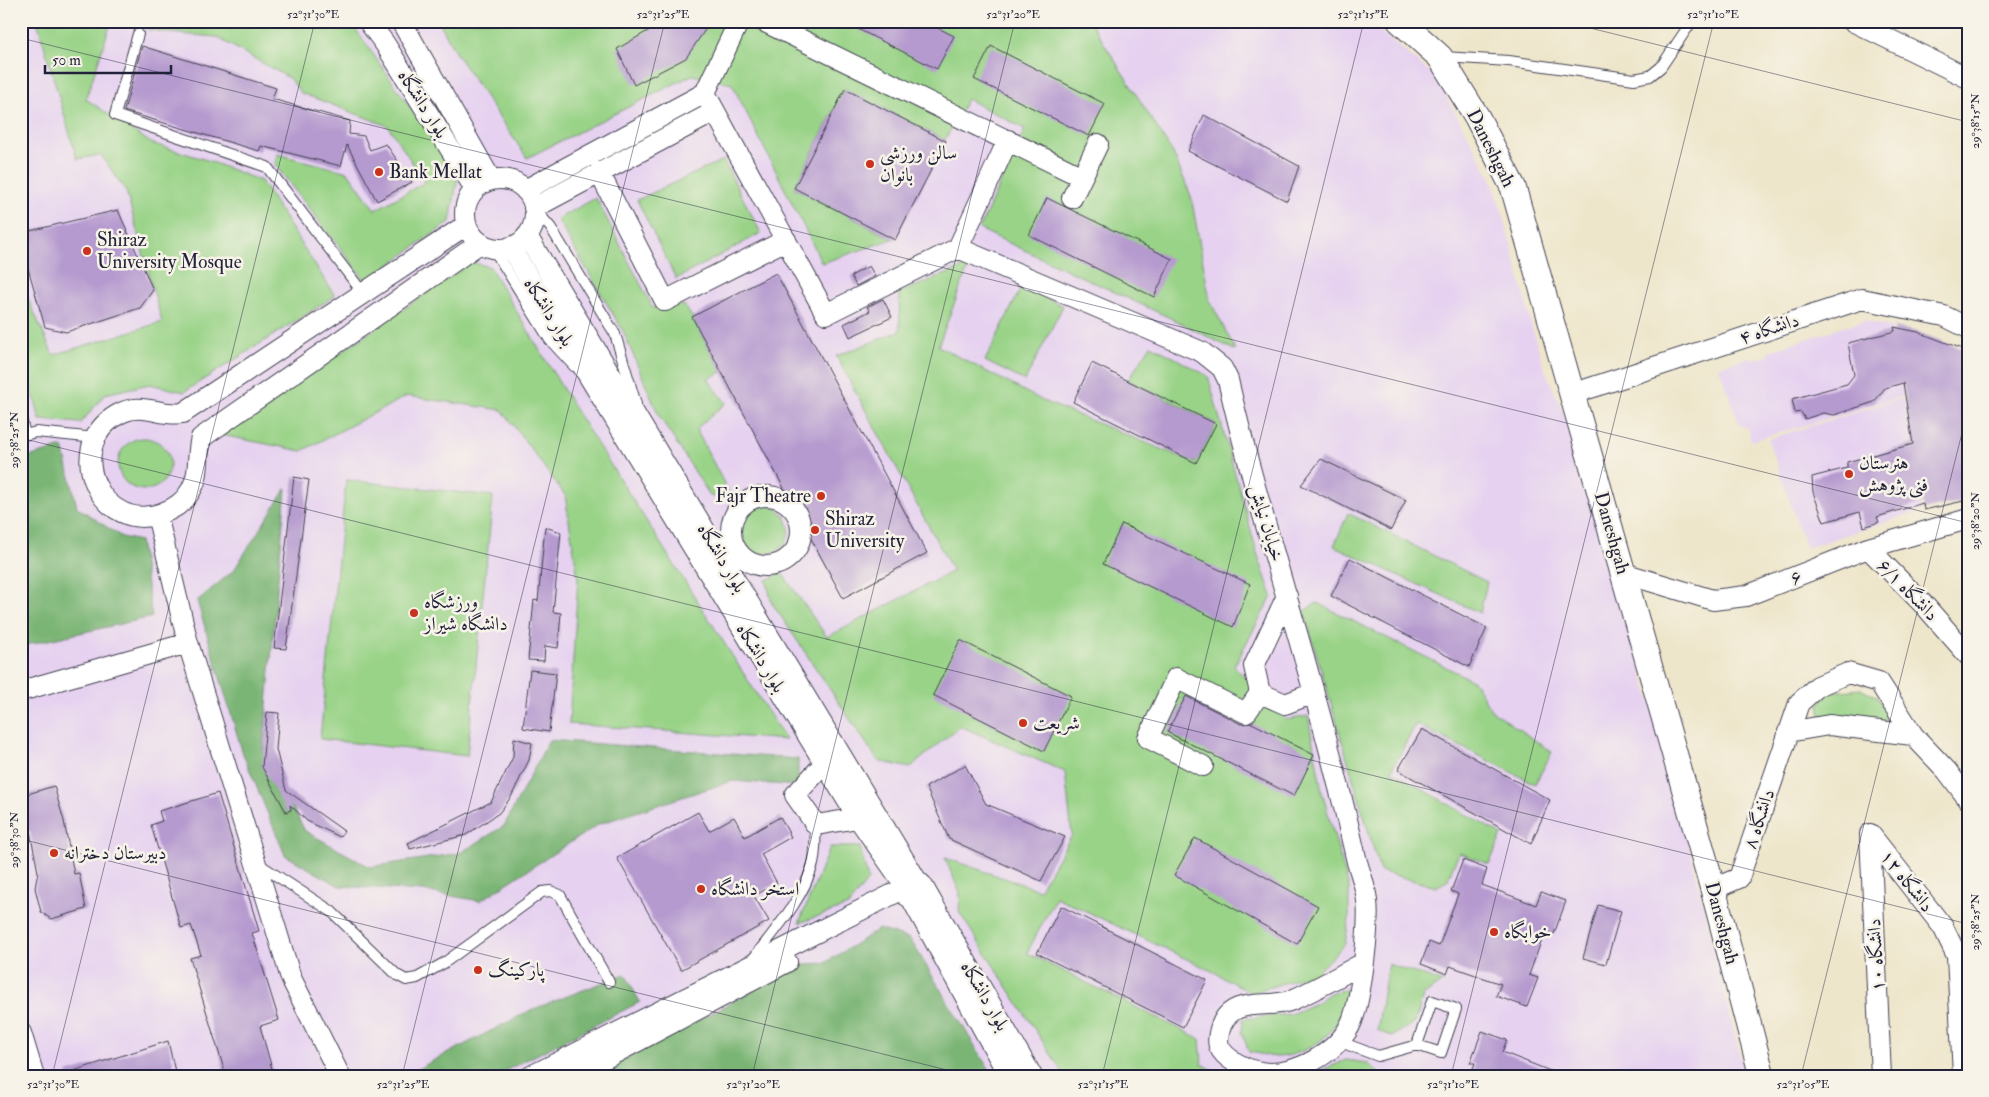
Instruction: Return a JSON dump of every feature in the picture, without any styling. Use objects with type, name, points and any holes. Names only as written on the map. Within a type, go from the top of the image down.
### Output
[{"type":"street","name":"بلوار دانشگاه","points":[[368,21],[483,184]]},
{"type":"street","points":[[525,190],[705,93],[739,21]]},
{"type":"street","points":[[762,21],[1082,177]]},
{"type":"street","name":"Daneshgah","points":[[1400,21],[1440,57],[1477,117],[1513,187],[1713,889],[1762,1076]]},
{"type":"street","points":[[1852,21],[1968,78]]},
{"type":"street","name":"بلوار دانشگاه","points":[[402,26],[483,184]]},
{"type":"street","points":[[385,44],[402,26]]},
{"type":"street","points":[[705,93],[826,314],[958,248],[1008,140]]},
{"type":"street","points":[[534,208],[714,112]]},
{"type":"street","points":[[1072,198],[1098,144]]},
{"type":"street","points":[[599,172],[665,301],[786,240]]},
{"type":"street","points":[[466,225],[183,413],[171,415],[144,407],[130,409],[117,415],[106,423],[96,438],[90,461],[91,475],[96,488],[116,508],[128,514],[156,515],[170,510],[190,491],[196,479],[201,438],[494,246],[527,236],[534,218],[534,208],[525,190],[509,180],[483,184],[466,205],[466,225],[474,238],[494,246]]},
{"type":"street","name":"بلوار دانشگاه","points":[[527,236],[642,426],[912,890]]},
{"type":"street","name":"بلوار دانشکاه","points":[[494,246],[597,390],[858,818],[912,890],[1032,1076]]},
{"type":"street","name":"خیابان نیایش","points":[[958,248],[1202,352],[1222,368],[1228,380],[1314,693],[1367,902],[1363,962],[1352,1022],[1334,1047],[1309,1064],[1280,1072],[1262,1073],[1246,1068],[1231,1059],[1219,1046],[1218,1035],[1225,1019],[1238,1008],[1249,1004],[1288,1002],[1327,984],[1363,962]]},
{"type":"street","name":"۴ دانشگاه","points":[[1572,394],[1862,299],[1944,316],[1968,328]]},
{"type":"street","points":[[156,515],[188,643],[291,978],[340,1076]]},
{"type":"street","name":"۶","points":[[1623,573],[1713,600],[1746,596],[1868,548],[1964,526]]},
{"type":"street","name":"۶/۱ دانشگاه","points":[[1868,548],[1926,607],[1968,655]]},
{"type":"street","points":[[1203,766],[1148,738],[1176,678],[1246,713],[1260,693],[1254,666],[1287,596]]},
{"type":"street","points":[[21,691],[188,643]]},
{"type":"street","name":"۸ دانشگاه","points":[[1713,889],[1739,878],[1799,703],[1818,686],[1848,673],[1879,682],[1913,735],[1947,771],[1968,800]]},
{"type":"street","points":[[1260,693],[1285,704],[1314,693]]},
{"type":"street","points":[[1788,732],[1829,725],[1913,735]]},
{"type":"street","points":[[824,763],[795,795],[816,825],[858,818]]},
{"type":"street","name":"۱۰ دانشگاه","points":[[1870,834],[1881,1076]]},
{"type":"street","name":"۱۲ دانشگاه","points":[[1870,834],[1943,927],[1957,956],[1963,1076]]},
{"type":"street","points":[[572,1076],[912,890]]},
{"type":"street","name":"بلوار دانشکاه","points":[[912,890],[1009,1076]]},
{"type":"street","points":[[530,1076],[746,968],[848,924]]},
{"type":"street","points":[[21,1033],[34,1076]]},
{"type":"lane","points":[[1440,57],[1509,61],[1634,79],[1650,76],[1661,67],[1692,21]]},
{"type":"lane","points":[[138,34],[115,115],[267,167],[363,293]]},
{"type":"lane","points":[[534,208],[551,228],[615,334],[642,426]]},
{"type":"lane","points":[[21,418],[23,436],[36,432],[96,438]]},
{"type":"lane","points":[[746,968],[781,923],[802,887],[813,863],[816,825]]},
{"type":"lane","points":[[254,861],[332,911],[397,975],[406,980],[417,978],[444,963],[542,892],[556,892],[560,895],[609,982]]},
{"type":"lane","points":[[1338,1041],[1378,1056],[1417,1045],[1441,1053],[1456,1008],[1432,1001],[1417,1045]]},
{"type":"shaded area","name":"Shiraz University","points":[[21,21],[1367,21],[1435,76],[1490,176],[1503,214],[1534,334],[1546,372],[1570,428],[1669,764],[1745,1076],[21,1076]]},
{"type":"shaded area","points":[[1863,321],[1891,327],[1904,396],[1751,441],[1748,429],[1740,425],[1719,367],[1749,357],[1752,360],[1768,356],[1768,351]]},
{"type":"shaded area","name":"هنرستان فنی پژوهش","points":[[1904,398],[1922,510],[1806,548],[1768,439]]},
{"type":"green space","points":[[37,21],[350,21],[458,176],[450,222],[366,281],[275,165],[277,154],[348,172],[375,210],[425,182],[388,126],[301,93],[289,78],[216,37],[168,33],[111,22],[86,99],[151,143],[207,160],[261,181],[335,296],[184,392],[150,384],[105,394],[81,423],[40,420],[21,346],[21,283],[53,355],[162,322],[126,191],[101,155],[77,159]]},
{"type":"green space","points":[[439,21],[1090,21],[1173,153],[1191,196],[1210,301],[1236,351],[1181,323],[979,229],[1025,129],[967,99],[945,140],[845,89],[794,188],[893,239],[822,263],[732,84],[692,75],[527,158],[455,52]]},
{"type":"green space","points":[[723,160],[761,233],[676,279],[637,200]]},
{"type":"green space","points":[[596,198],[653,308],[684,305],[722,372],[708,379],[726,403],[696,429],[729,493],[711,497],[659,416],[623,331],[557,219]]},
{"type":"green space","points":[[472,262],[490,267],[575,409],[786,740],[569,724],[578,578],[565,495],[502,410],[407,396],[302,451],[221,435]]},
{"type":"green space","points":[[969,265],[938,346],[1043,401],[1196,463],[1216,424],[1128,380],[1151,345],[1208,376],[1258,556],[1272,596],[1234,666],[1287,720],[1308,716],[1322,792],[1349,888],[1349,919],[1345,944],[1316,973],[1251,993],[1214,972],[1056,897],[1027,953],[1200,1039],[1202,1064],[1224,1076],[1065,1076],[959,912],[960,893],[945,858],[1039,890],[1072,835],[1065,772],[960,726],[910,768],[878,761],[772,603],[766,580],[782,573],[827,637],[953,571],[836,356],[900,331],[899,293]]},
{"type":"green space","points":[[1022,286],[1063,306],[1025,381],[985,361]]},
{"type":"green space","points":[[144,438],[154,440],[162,446],[168,454],[170,464],[168,474],[162,482],[154,488],[144,490],[134,488],[126,482],[120,474],[118,464],[120,454],[126,446],[134,440]]},
{"type":"green space","points":[[63,447],[77,507],[122,537],[140,541],[152,617],[21,646],[21,459]]},
{"type":"green space","points":[[346,480],[493,496],[467,756],[320,739]]},
{"type":"green space","points":[[286,488],[263,751],[305,831],[370,867],[460,853],[504,826],[549,740],[798,759],[798,786],[732,781],[599,824],[480,901],[423,891],[339,886],[285,855],[243,754],[197,601],[234,570]]},
{"type":"green space","points":[[760,506],[770,506],[782,513],[789,525],[789,535],[782,547],[770,554],[760,554],[752,550],[745,543],[741,535],[741,525],[745,517],[752,510]]},
{"type":"green space","points":[[1348,513],[1487,582],[1480,613],[1334,546]]},
{"type":"green space","points":[[1317,603],[1474,681],[1491,710],[1552,752],[1535,784],[1416,724],[1391,771],[1502,835],[1489,864],[1459,853],[1447,881],[1436,887],[1380,871],[1304,611]]},
{"type":"green space","points":[[1862,689],[1877,696],[1889,720],[1876,724],[1821,717],[1819,704],[1830,692]]},
{"type":"green space","points":[[830,847],[860,847],[868,880],[848,906],[799,923]]},
{"type":"green space","points":[[879,929],[910,939],[993,1076],[593,1076],[804,964],[825,963]]},
{"type":"green space","points":[[1388,964],[1442,982],[1423,996],[1415,1023],[1392,1036],[1377,1031]]},
{"type":"green space","points":[[625,974],[640,1002],[495,1076],[404,1076],[531,1010]]},
{"type":"green space","points":[[1347,989],[1336,1024],[1323,1039],[1314,1045],[1295,1054],[1276,1057],[1249,1052],[1242,1033],[1243,1019],[1291,1014],[1316,1003],[1330,993]]},
{"type":"green space","points":[[1346,1060],[1367,1063],[1382,1076],[1308,1076]]},
{"type":"building","points":[[665,21],[711,21],[686,58],[634,85],[617,49]]},
{"type":"building","points":[[842,21],[924,21],[954,36],[937,69]]},
{"type":"building","points":[[142,46],[276,88],[272,99],[350,121],[349,134],[364,136],[370,150],[386,144],[412,182],[377,201],[347,145],[341,166],[261,146],[259,151],[124,111]]},
{"type":"building","points":[[991,46],[1105,104],[1089,136],[974,79]]},
{"type":"building","name":"سالن ورزشی بانوان","points":[[845,89],[946,141],[895,240],[794,188]]},
{"type":"building","points":[[1204,115],[1299,166],[1287,201],[1188,151]]},
{"type":"building","points":[[1047,198],[1172,259],[1154,297],[1029,235]]},
{"type":"building","points":[[118,210],[153,290],[140,308],[66,332],[45,327],[21,244],[21,233]]},
{"type":"building","points":[[869,266],[875,276],[856,286],[851,276]]},
{"type":"building","points":[[776,273],[927,553],[843,598],[692,317]]},
{"type":"building","points":[[883,299],[892,317],[850,337],[844,324],[870,311],[867,307]]},
{"type":"building","points":[[1894,327],[1918,332],[1968,351],[1968,500],[1924,510],[1923,503],[1877,517],[1879,522],[1864,527],[1860,512],[1824,522],[1813,492],[1812,477],[1847,468],[1847,462],[1913,444],[1903,383],[1885,388],[1874,402],[1834,415],[1823,413],[1805,419],[1801,412],[1795,413],[1792,399],[1847,384],[1854,375],[1848,343],[1895,331]]},
{"type":"building","points":[[1092,363],[1216,424],[1196,463],[1073,402]]},
{"type":"building","points":[[1321,459],[1406,500],[1391,530],[1301,485]]},
{"type":"building","points":[[294,477],[309,480],[286,649],[274,648]]},
{"type":"building","points":[[1122,524],[1250,584],[1233,627],[1103,564]]},
{"type":"building","points":[[545,527],[561,532],[553,612],[561,613],[558,648],[545,646],[544,661],[528,660],[534,600],[538,601]]},
{"type":"building","points":[[1350,558],[1487,628],[1469,667],[1331,596]]},
{"type":"building","name":"شریعت","points":[[960,640],[1071,696],[1044,751],[933,695]]},
{"type":"building","points":[[530,670],[556,673],[549,732],[523,728]]},
{"type":"building","points":[[1186,696],[1241,724],[1252,723],[1314,755],[1294,796],[1167,732]]},
{"type":"building","points":[[267,712],[279,713],[276,749],[286,790],[344,831],[340,837],[307,821],[290,805],[291,810],[286,812],[262,767]]},
{"type":"building","points":[[1422,729],[1550,800],[1531,844],[1398,770]]},
{"type":"building","points":[[514,738],[532,743],[529,760],[511,797],[499,813],[466,835],[410,849],[408,843],[491,802],[513,757]]},
{"type":"building","points":[[965,765],[986,804],[1065,837],[1041,881],[949,839],[926,787]]},
{"type":"building","points":[[54,786],[64,821],[74,874],[79,873],[86,909],[51,919],[41,912],[35,888],[38,872],[30,831],[21,832],[21,796]]},
{"type":"building","points":[[218,793],[259,931],[252,933],[279,1020],[260,1026],[274,1076],[226,1076],[190,958],[201,955],[191,925],[181,928],[151,825],[162,821],[159,811]]},
{"type":"building","name":"استخر دانشگاه","points":[[698,812],[709,831],[734,817],[745,837],[780,817],[791,837],[761,854],[777,883],[754,896],[769,921],[681,970],[617,858]]},
{"type":"building","points":[[1195,838],[1318,906],[1297,944],[1174,875]]},
{"type":"building","name":"خوابگاه","points":[[1463,860],[1487,869],[1482,885],[1536,905],[1541,892],[1566,901],[1554,934],[1545,931],[1529,975],[1538,978],[1527,1007],[1496,996],[1501,984],[1450,966],[1447,974],[1421,964],[1429,942],[1439,946],[1458,894],[1451,891]]},
{"type":"building","points":[[1598,905],[1621,911],[1606,964],[1583,958]]},
{"type":"building","points":[[1061,906],[1207,980],[1183,1027],[1037,953]]},
{"type":"building","points":[[1482,1031],[1507,1040],[1502,1052],[1563,1076],[1470,1076],[1475,1063],[1470,1063]]},
{"type":"building","points":[[168,1041],[176,1076],[68,1076],[67,1073]]},
{"type":"place","name":"سالن ورزشی بانوان","points":[[870,164]]},
{"type":"place","name":"Bank Mellat","points":[[379,172]]},
{"type":"place","name":"Shiraz University Mosque","points":[[87,251]]},
{"type":"place","name":"هنرستان فنی پژوهش","points":[[1849,474]]},
{"type":"place","name":"Fajr Theatre","points":[[821,496]]},
{"type":"place","name":"Shiraz University","points":[[815,530]]},
{"type":"place","name":"ورزشگاه دانشگاه شیراز","points":[[414,613]]},
{"type":"place","name":"شریعت","points":[[1023,723]]},
{"type":"place","name":"دبیرستان دخترانه","points":[[54,853]]},
{"type":"place","name":"استخر دانشگاه","points":[[701,889]]},
{"type":"place","name":"خوابگاه","points":[[1494,932]]},
{"type":"place","name":"پارکینگ","points":[[478,970]]}]
